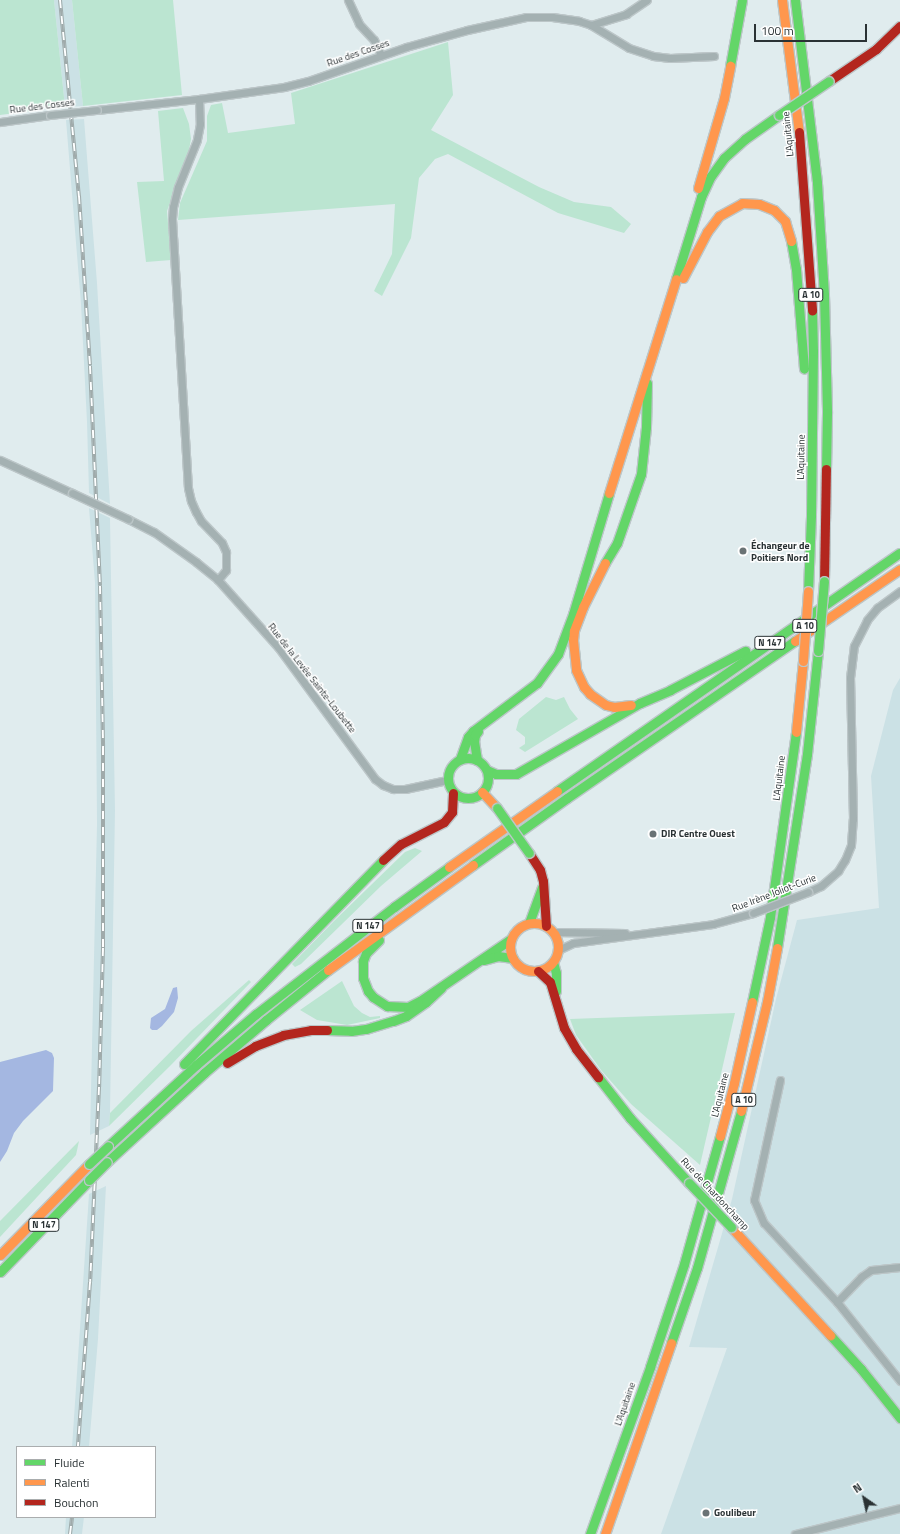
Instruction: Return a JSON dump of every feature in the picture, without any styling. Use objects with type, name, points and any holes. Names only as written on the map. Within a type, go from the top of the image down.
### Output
[{"type":"main road","points":[[682,258],[695,195],[729,74],[742,0]]},
{"type":"main road","name":"L'Aquitaine","points":[[590,1534],[667,1316],[700,1211],[725,1118],[770,917],[789,789],[798,708],[811,515],[813,351],[811,295],[798,118],[782,0]]},
{"type":"main road","name":"A 10","points":[[605,1534],[697,1268],[726,1170],[748,1086],[767,1002],[783,918],[807,754],[824,581],[827,405],[824,295],[817,180],[795,0]]},
{"type":"main road","points":[[803,0],[811,79],[817,180]]},
{"type":"main road","points":[[460,759],[468,737],[486,721],[537,683],[551,665],[565,636],[701,197],[717,167],[734,148],[779,115],[876,49],[900,26]]},
{"type":"main road","points":[[664,316],[706,232],[719,216],[727,210],[742,203],[759,204],[774,210],[785,221],[789,231],[796,269],[805,371],[805,593]]},
{"type":"main road","points":[[640,704],[625,707],[614,707],[598,701],[584,687],[576,670],[573,650],[574,631],[600,572],[617,543],[640,474],[646,427],[648,370]]},
{"type":"main road","points":[[486,721],[475,735],[474,742],[477,760],[486,770],[496,774],[516,774],[640,704],[756,645],[864,572],[897,555]]},
{"type":"main road","name":"N 147","points":[[0,1255],[50,1202],[65,1180],[90,1160],[108,1142],[256,1014],[354,937],[497,833],[897,555]]},
{"type":"main road","name":"N 147","points":[[0,1272],[137,1133],[266,1020],[354,950],[415,905],[580,789],[900,568]]},
{"type":"main road","points":[[565,636],[574,631]]},
{"type":"main road","points":[[477,760],[466,758],[460,759],[450,767],[447,780],[453,793],[458,797],[471,798],[482,792],[488,782],[486,770]]},
{"type":"main road","points":[[482,792],[497,808],[540,870],[545,894],[544,911],[546,926]]},
{"type":"main road","points":[[108,1142],[390,853],[401,844],[444,822],[452,812],[453,793]]},
{"type":"main road","points":[[529,923],[543,881]]},
{"type":"main road","points":[[415,905],[366,953],[362,970],[365,985],[373,997],[379,1002],[396,1007],[408,1007],[442,988]]},
{"type":"main road","points":[[137,1133],[227,1063],[255,1046],[283,1035],[305,1031],[351,1031],[379,1026],[406,1016],[426,1002],[442,988],[511,939],[521,926],[529,923],[541,923],[546,926],[554,932],[558,944],[558,950],[553,962],[549,966],[538,971],[522,968],[512,958],[510,952],[511,939]]},
{"type":"main road","points":[[480,961],[498,956],[512,958]]},
{"type":"main road","points":[[553,962],[556,973],[556,995]]},
{"type":"main road","name":"Rue de Chardonchamp","points":[[538,971],[550,982],[556,995],[564,1028],[576,1049],[630,1118],[861,1369],[900,1418]]},
{"type":"street","points":[[348,0],[360,24],[374,40],[381,55]]},
{"type":"street","points":[[591,25],[626,14],[647,0]]},
{"type":"street","name":"Rue des Cosses","points":[[0,122],[50,115],[199,99],[284,87],[308,81],[381,55],[467,30],[526,17],[558,18],[591,25],[615,40],[641,53],[670,58],[714,56]]},
{"type":"street","points":[[199,99],[200,124],[197,140],[176,193],[172,219],[188,488],[191,501],[198,516],[222,543],[226,552],[226,570],[218,580]]},
{"type":"street","name":"Rue de la Levée Sainte-Loubette","points":[[0,460],[154,532],[218,580],[278,647],[375,779],[383,785],[393,789],[405,789],[447,780]]},
{"type":"street","name":"Rue Irène Joliot-Curie","points":[[558,950],[573,943],[608,940],[633,934],[713,924],[753,913],[821,886],[838,872],[851,845],[853,819],[851,659],[857,639],[867,620],[877,608],[900,591]]},
{"type":"street","points":[[554,932],[606,931],[633,934]]},
{"type":"street","points":[[780,1080],[754,1200],[764,1223],[837,1302],[900,1380]]},
{"type":"street","points":[[837,1302],[861,1277],[871,1270],[900,1267]]},
{"type":"street","points":[[795,1534],[900,1508]]},
{"type":"shaded area","points":[[54,0],[72,0],[83,106],[65,107]]},
{"type":"shaded area","points":[[84,119],[97,283],[110,504],[89,493],[81,304],[66,120]]},
{"type":"shaded area","points":[[89,508],[110,518],[115,810],[109,1126],[90,1135],[97,824],[95,583]]},
{"type":"shaded area","points":[[900,678],[900,1534],[661,1534],[727,1348],[689,1347],[732,1199],[776,999],[797,920],[879,908],[871,776],[893,690]]},
{"type":"shaded area","points":[[106,1186],[98,1339],[89,1446],[72,1446],[89,1194]]},
{"type":"shaded area","points":[[66,1518],[84,1518],[82,1534],[65,1534]]},
{"type":"green space","points":[[0,0],[54,0],[65,107],[31,106],[31,111],[0,115]]},
{"type":"green space","points":[[72,0],[173,0],[182,95],[83,106]]},
{"type":"green space","points":[[448,42],[453,95],[431,130],[539,187],[574,202],[611,207],[631,224],[624,233],[558,213],[448,154],[435,159],[419,178],[411,238],[382,296],[374,291],[392,254],[395,204],[178,220],[180,203],[207,141],[207,116],[211,105],[222,103],[228,133],[295,124],[291,93]]},
{"type":"green space","points":[[183,108],[189,124],[191,139],[189,150],[167,211],[171,260],[146,262],[137,182],[164,181],[158,111]]},
{"type":"green space","points":[[546,697],[556,700],[564,697],[570,709],[578,719],[525,752],[519,748],[525,744],[525,737],[516,730],[519,719]]},
{"type":"green space","points":[[415,848],[422,851],[381,886],[301,964],[295,967],[292,964],[405,852]]},
{"type":"green space","points":[[249,980],[251,982],[171,1065],[109,1126],[110,1113],[191,1031]]},
{"type":"green space","points":[[342,981],[354,1006],[362,1013],[370,1017],[380,1016],[380,1018],[347,1025],[317,1020],[300,1010]]},
{"type":"green space","points":[[735,1013],[700,1165],[631,1104],[601,1070],[576,1035],[570,1019]]},
{"type":"green space","points":[[79,1141],[76,1155],[0,1237],[0,1221]]},
{"type":"water","points":[[177,987],[178,998],[174,1012],[162,1026],[157,1030],[152,1030],[150,1028],[151,1018],[165,1009],[173,988]]},
{"type":"water","points":[[46,1050],[52,1053],[54,1058],[53,1091],[23,1121],[14,1133],[7,1151],[0,1162],[0,1062]]},
{"type":"railway","points":[[60,0],[79,196],[90,366],[100,586],[103,747],[103,948],[99,1087],[90,1282],[78,1446]]},
{"type":"railway","points":[[70,1534],[72,1518]]},
{"type":"traffic: fast","points":[[730,66],[742,0]]},
{"type":"traffic: fast","points":[[795,0],[817,183],[824,295],[827,413],[826,469]]},
{"type":"traffic: fast","points":[[779,115],[829,81]]},
{"type":"traffic: fast","points":[[676,279],[701,197],[711,176],[724,158],[745,139],[779,115]]},
{"type":"traffic: fast","points":[[791,241],[796,269],[804,369]]},
{"type":"traffic: fast","points":[[808,591],[811,515],[812,311]]},
{"type":"traffic: fast","points":[[605,563],[617,543],[641,474],[646,427],[647,383]]},
{"type":"traffic: fast","points":[[460,759],[468,737],[473,731],[537,683],[558,654],[573,614],[609,493]]},
{"type":"traffic: fast","points":[[557,791],[900,553]]},
{"type":"traffic: fast","points":[[818,651],[824,581]]},
{"type":"traffic: fast","points":[[473,865],[567,798],[795,641]]},
{"type":"traffic: fast","points":[[487,770],[496,774],[516,774],[640,703],[670,690],[745,651]]},
{"type":"traffic: fast","points":[[777,948],[807,754],[818,651]]},
{"type":"traffic: fast","points":[[477,760],[474,742],[475,735],[478,731]]},
{"type":"traffic: fast","points":[[752,1002],[770,917],[796,732]]},
{"type":"traffic: fast","points":[[472,758],[479,761],[485,767],[488,778],[487,786],[479,795],[472,798],[464,798],[457,795],[449,786],[448,774],[451,767],[460,759],[472,758]]},
{"type":"traffic: fast","points":[[497,808],[529,853]]},
{"type":"traffic: fast","points":[[184,1064],[383,860]]},
{"type":"traffic: fast","points":[[108,1146],[196,1065],[256,1014],[394,907],[449,867]]},
{"type":"traffic: fast","points":[[529,923],[542,887]]},
{"type":"traffic: fast","points":[[379,940],[366,953],[363,961],[363,978],[368,991],[373,997],[387,1006],[408,1007],[420,1001],[511,939]]},
{"type":"traffic: fast","points":[[484,960],[498,956],[513,958]]},
{"type":"traffic: fast","points":[[553,962],[556,973],[556,991]]},
{"type":"traffic: fast","points":[[107,1162],[204,1073],[328,970]]},
{"type":"traffic: fast","points":[[327,1030],[351,1031],[366,1029],[393,1021],[406,1016],[426,1002],[441,988]]},
{"type":"traffic: fast","points":[[598,1077],[630,1118],[689,1183]]},
{"type":"traffic: fast","points":[[671,1343],[697,1268],[741,1111]]},
{"type":"traffic: fast","points":[[590,1534],[650,1367],[684,1264],[720,1136]]},
{"type":"traffic: fast","points":[[89,1164],[108,1146]]},
{"type":"traffic: fast","points":[[89,1180],[107,1162]]},
{"type":"traffic: fast","points":[[0,1272],[89,1180]]},
{"type":"traffic: fast","points":[[689,1183],[731,1227]]},
{"type":"traffic: fast","points":[[830,1335],[861,1369],[900,1418]]},
{"type":"traffic: slow","points":[[782,0],[799,132]]},
{"type":"traffic: slow","points":[[698,188],[724,98],[730,66]]},
{"type":"traffic: slow","points":[[683,278],[707,232],[719,216],[742,203],[759,204],[774,210],[785,221],[791,241]]},
{"type":"traffic: slow","points":[[609,493],[676,279]]},
{"type":"traffic: slow","points":[[605,563],[583,607],[574,631],[573,640],[576,670],[584,687],[590,694],[606,705],[614,707],[631,705]]},
{"type":"traffic: slow","points":[[795,641],[900,569]]},
{"type":"traffic: slow","points":[[803,661],[808,591]]},
{"type":"traffic: slow","points":[[796,732],[803,661]]},
{"type":"traffic: slow","points":[[449,867],[557,791]]},
{"type":"traffic: slow","points":[[482,792],[497,808]]},
{"type":"traffic: slow","points":[[328,970],[473,865]]},
{"type":"traffic: slow","points":[[529,923],[539,923],[551,930],[558,942],[558,947],[558,952],[551,964],[539,971],[529,971],[521,967],[514,960],[510,952],[510,942],[514,934],[521,927],[529,923]]},
{"type":"traffic: slow","points":[[741,1111],[767,1002],[777,948]]},
{"type":"traffic: slow","points":[[720,1136],[734,1083],[752,1002]]},
{"type":"traffic: slow","points":[[0,1255],[89,1164]]},
{"type":"traffic: slow","points":[[731,1227],[830,1335]]},
{"type":"traffic: slow","points":[[605,1534],[671,1343]]},
{"type":"traffic: jam","points":[[829,81],[876,49],[900,26]]},
{"type":"traffic: jam","points":[[799,132],[812,311]]},
{"type":"traffic: jam","points":[[824,581],[826,469]]},
{"type":"traffic: jam","points":[[383,860],[401,844],[444,822],[452,812],[453,793]]},
{"type":"traffic: jam","points":[[529,853],[540,870],[543,881],[546,926]]},
{"type":"traffic: jam","points":[[538,971],[550,982],[564,1028],[576,1049],[598,1077]]},
{"type":"traffic: jam","points":[[227,1063],[255,1046],[283,1035],[311,1030],[327,1030]]},
{"type":"place","name":"Échangeur de Poitiers Nord","points":[[743,551]]},
{"type":"place","name":"DIR Centre Ouest","points":[[653,834]]},
{"type":"place","name":"Goulibeur","points":[[706,1513]]}]
